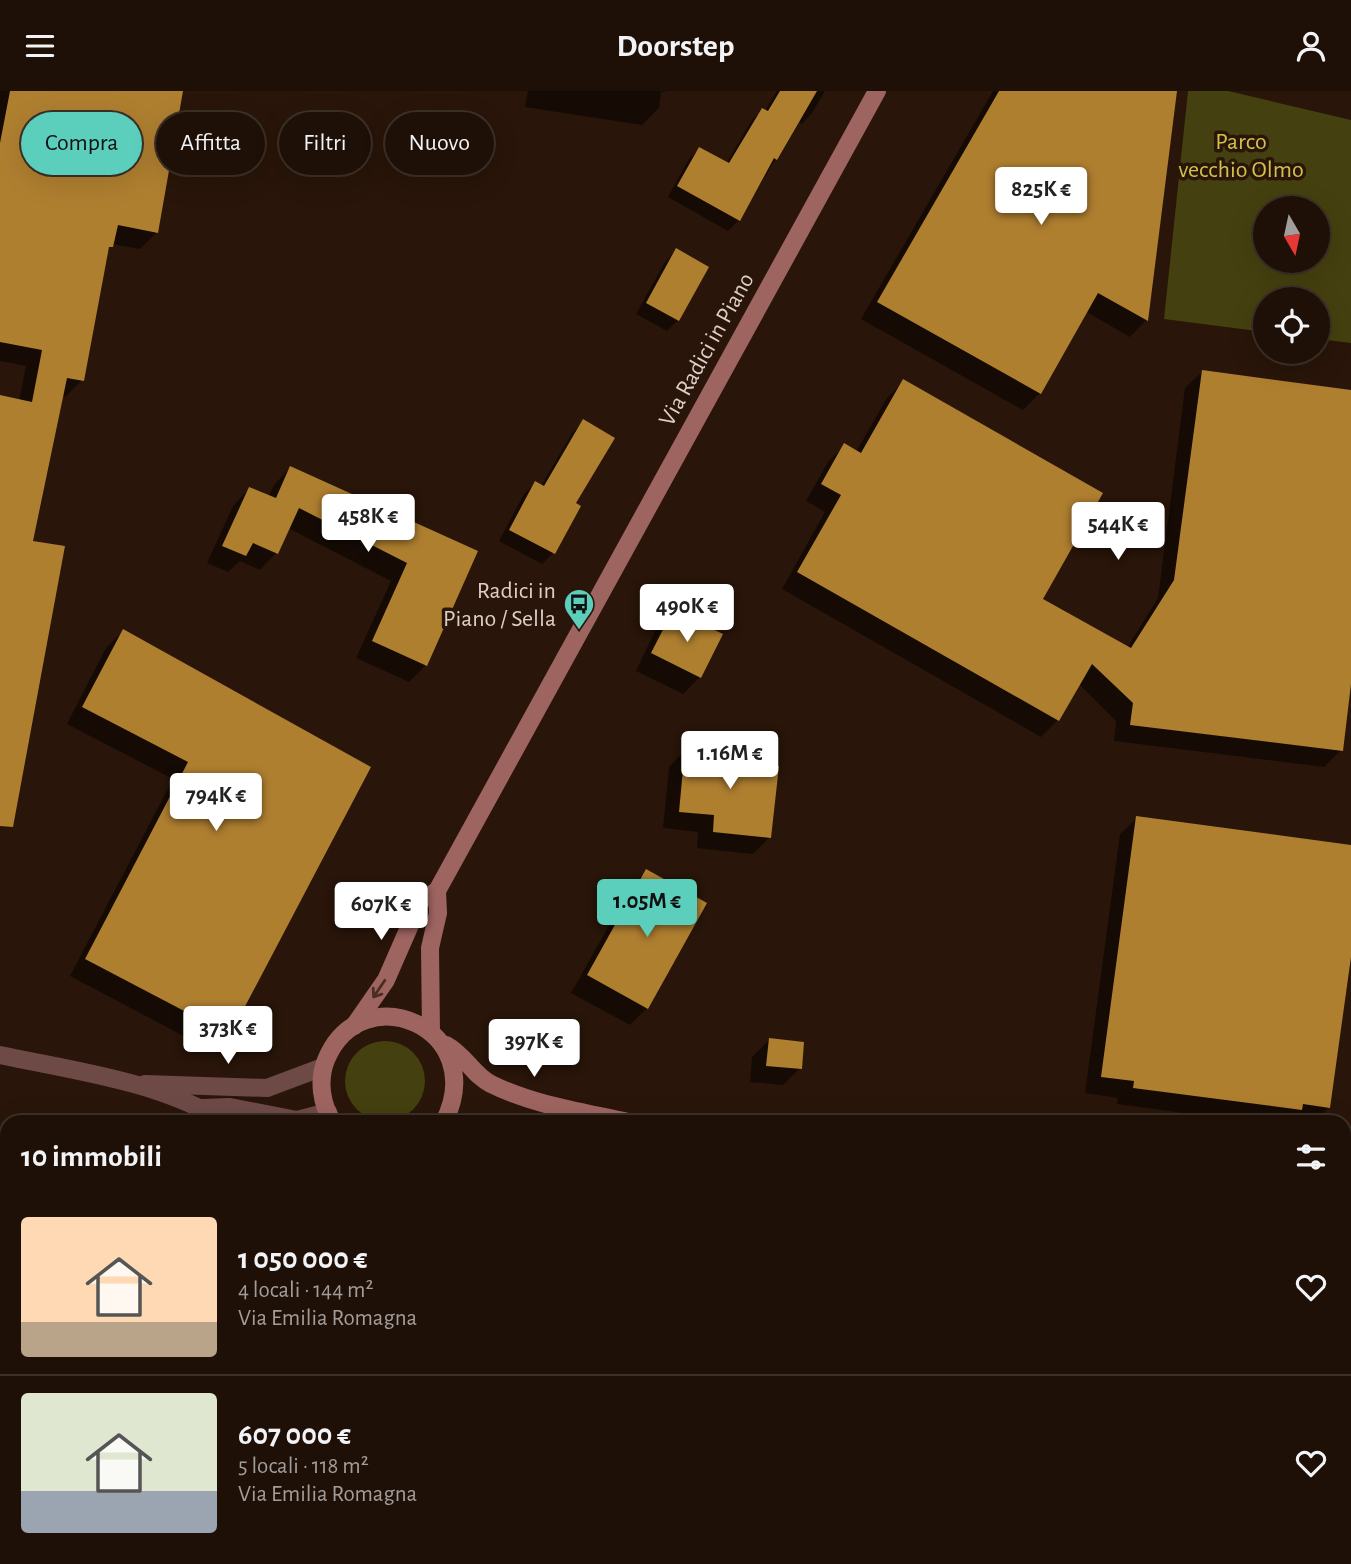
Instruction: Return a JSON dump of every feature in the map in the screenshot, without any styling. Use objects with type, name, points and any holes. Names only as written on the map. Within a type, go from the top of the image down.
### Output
[{"type":"street","name":"Via Radici in Piano","points":[[437,891],[877,91]]},
{"type":"street","points":[[329,1115],[321,1084],[323,1067],[335,1044],[354,1026],[386,980],[421,900],[437,891],[438,913],[430,948],[437,1037],[453,1062],[456,1082],[453,1103],[447,1115]]},
{"type":"street","points":[[354,1026],[373,1018],[394,1017],[414,1021],[460,1053],[488,1083],[567,1109],[595,1115]]},
{"type":"street","points":[[0,1055],[136,1084],[202,1108],[214,1115]]},
{"type":"street","points":[[136,1084],[168,1082],[267,1088],[323,1067]]},
{"type":"street","points":[[202,1108],[230,1107],[271,1115]]},
{"type":"green space","name":"Parco vecchio Olmo","points":[[1188,91],[1228,91],[1351,120],[1351,343],[1330,340],[1330,287],[1253,287],[1253,330],[1164,319]]},
{"type":"green space","points":[[377,1042],[393,1042],[407,1048],[418,1059],[424,1073],[422,1096],[405,1115],[365,1115],[352,1103],[346,1089],[346,1073],[352,1059],[363,1048]]},
{"type":"building","points":[[10,91],[183,91],[179,112],[156,112],[156,175],[168,175],[158,233],[118,225],[113,247],[109,247],[84,381],[67,378],[33,541],[65,546],[13,827],[0,826],[0,395],[32,402],[42,350],[0,342],[0,143]]},
{"type":"building","points":[[780,91],[817,91],[777,160],[774,158],[740,221],[677,186],[699,147],[729,163],[762,108],[768,111]]},
{"type":"building","points":[[999,91],[1177,91],[1148,321],[1098,293],[1041,394],[877,302]]},
{"type":"building","points":[[676,248],[709,267],[679,321],[646,303]]},
{"type":"building","points":[[1202,370],[1351,390],[1351,684],[1343,751],[1130,725],[1133,703],[1092,664],[1059,721],[797,572],[841,495],[821,484],[844,443],[861,453],[903,379],[1103,493],[1043,599],[1131,648],[1174,580]]},
{"type":"building","points":[[583,419],[615,438],[576,503],[581,506],[555,554],[509,530],[535,481],[544,486]]},
{"type":"building","points":[[290,466],[478,551],[427,666],[372,641],[407,563],[299,508],[278,554],[253,543],[246,556],[222,546],[249,487],[276,498]]},
{"type":"building","points":[[673,610],[723,634],[701,678],[651,653]]},
{"type":"building","points":[[123,629],[371,767],[230,1035],[85,959],[188,762],[82,707]]},
{"type":"building","points":[[685,748],[758,755],[757,764],[779,766],[771,838],[713,832],[714,815],[679,812]]},
{"type":"building","points":[[1136,816],[1351,845],[1351,957],[1330,1108],[1303,1104],[1302,1110],[1133,1088],[1134,1081],[1101,1077]]},
{"type":"building","points":[[646,869],[707,903],[648,1009],[587,975]]},
{"type":"building","points":[[769,1038],[804,1042],[802,1069],[766,1066]]},
{"type":"place","name":"Radici in Piano / Sella","points":[[579,631]]}]
